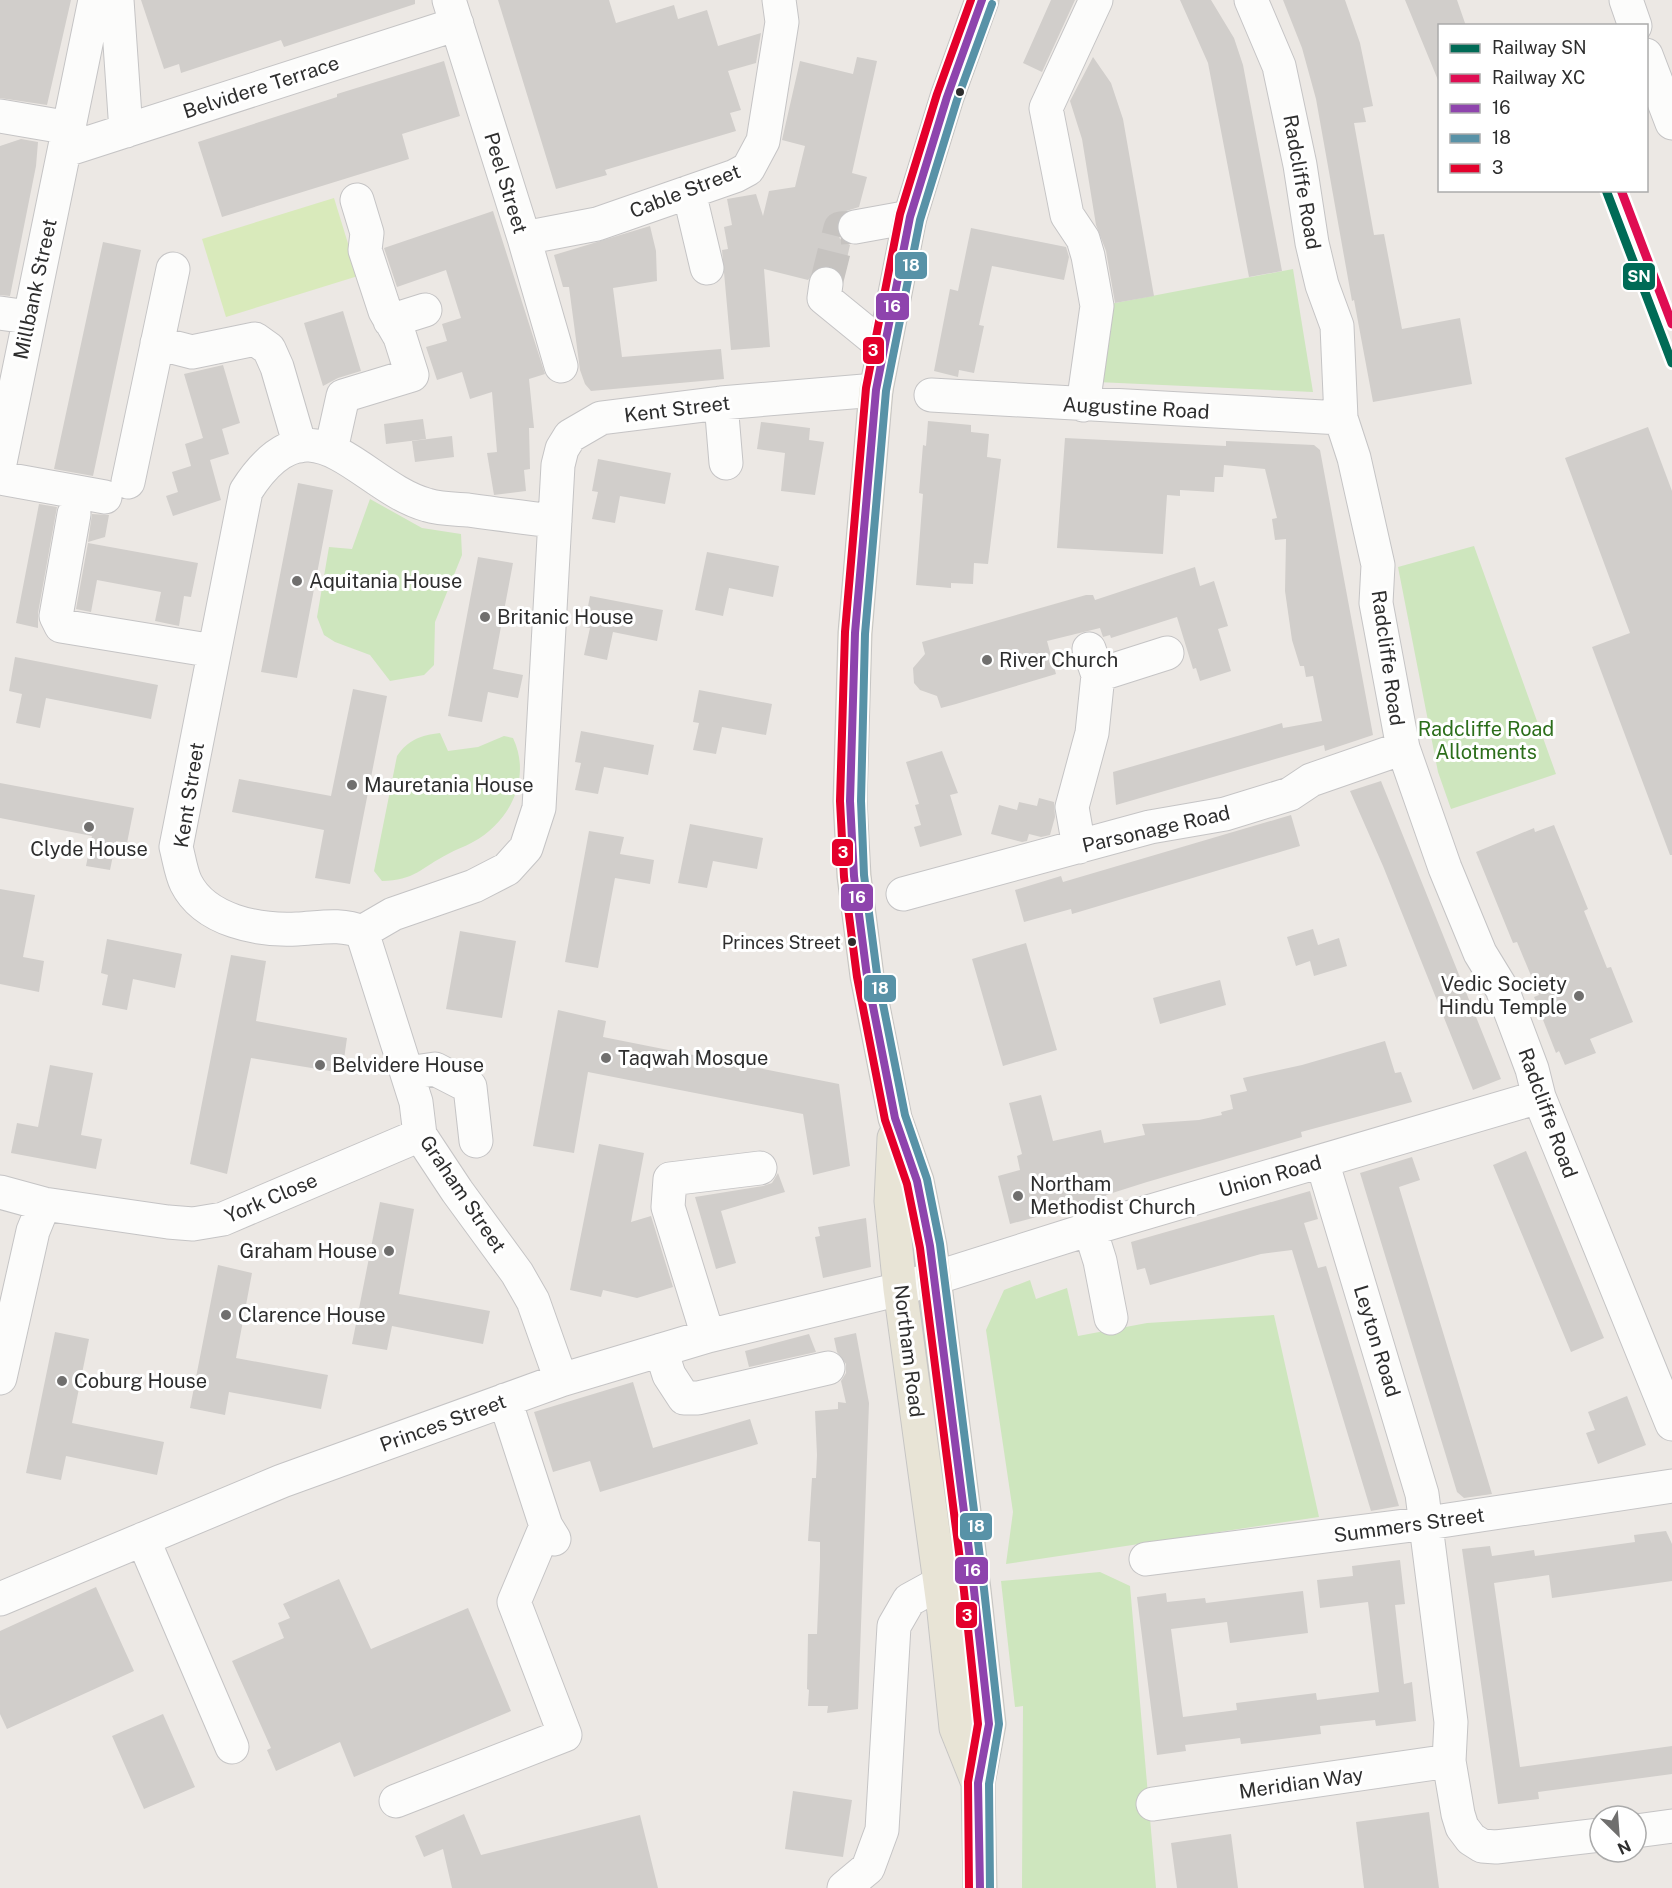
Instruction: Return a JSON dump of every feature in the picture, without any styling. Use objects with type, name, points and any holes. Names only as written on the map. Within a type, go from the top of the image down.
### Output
[{"type":"main road","name":"Northam Road","points":[[978,1783],[989,1724],[934,1279],[921,1198],[895,1118],[867,976],[854,876],[850,801],[854,644],[876,390],[910,217],[947,97],[982,0]]},
{"type":"main road","name":"Northam Road","points":[[895,1118],[891,1201],[900,1289],[956,1728],[978,1783]]},
{"type":"main road","points":[[978,1783],[980,1888]]},
{"type":"street","name":"Millbank Street","points":[[0,464],[14,315],[68,139],[95,0]]},
{"type":"street","points":[[117,0],[126,131]]},
{"type":"street","name":"Cable Street","points":[[524,238],[597,224],[735,176],[748,169],[758,155],[763,141],[782,22],[779,0]]},
{"type":"street","points":[[1083,405],[1097,306],[1083,239],[1067,215],[1046,108],[1096,0]]},
{"type":"street","name":"Radcliffe Road","points":[[1251,0],[1279,66],[1300,165],[1312,243],[1322,285],[1337,326],[1341,418],[1354,458],[1378,565],[1376,603],[1403,748],[1445,868],[1476,942],[1502,989],[1532,1069],[1539,1097],[1665,1384],[1672,1424]]},
{"type":"street","points":[[1626,0],[1634,24]]},
{"type":"street","name":"Belvidere Terrace","points":[[68,139],[126,131],[453,12]]},
{"type":"street","name":"Peel Street","points":[[453,12],[524,238],[561,366]]},
{"type":"street","points":[[1648,58],[1672,123]]},
{"type":"street","points":[[0,116],[68,139]]},
{"type":"street","points":[[689,192],[707,268]]},
{"type":"street","points":[[316,448],[343,396],[412,375],[400,337],[390,321],[365,250],[367,233],[357,200]]},
{"type":"street","points":[[855,227],[910,217]]},
{"type":"street","points":[[0,478],[117,489],[158,343],[173,269]]},
{"type":"street","points":[[826,284],[824,298],[884,347]]},
{"type":"street","points":[[390,321],[425,310]]},
{"type":"street","points":[[158,343],[192,352],[255,339],[269,350],[316,448],[348,457],[401,494],[428,505],[555,521]]},
{"type":"street","name":"Kent Street","points":[[316,448],[261,468],[246,491],[176,847],[186,884],[201,901],[224,919],[291,929],[347,926],[362,932],[393,914],[474,886],[507,869],[526,848],[539,808],[558,465],[562,449],[570,436],[601,418],[721,403],[876,390]]},
{"type":"street","name":"Augustine Road","points":[[931,395],[1341,418]]},
{"type":"street","points":[[721,403],[726,463]]},
{"type":"street","points":[[74,514],[57,616],[61,626],[214,651]]},
{"type":"street","points":[[1079,847],[1072,807],[1092,733],[1094,662],[1167,653]]},
{"type":"street","name":"Parsonage Road","points":[[903,894],[1150,827],[1225,814],[1290,794],[1311,780],[1403,748]]},
{"type":"street","name":"Graham Street","points":[[362,932],[416,1102],[420,1135],[457,1191],[517,1273],[533,1301],[561,1380]]},
{"type":"street","points":[[406,1073],[435,1069],[470,1087],[476,1141]]},
{"type":"street","name":"Union Road","points":[[900,1289],[1090,1228],[1539,1097]]},
{"type":"street","name":"York Close","points":[[6,1194],[44,1204],[193,1224],[223,1219],[420,1135]]},
{"type":"street","name":"Leyton Road","points":[[1322,1161],[1422,1494],[1428,1523]]},
{"type":"street","points":[[708,1336],[668,1207],[670,1179],[760,1168]]},
{"type":"street","points":[[0,1378],[33,1231],[44,1204]]},
{"type":"street","points":[[1090,1228],[1100,1261],[1111,1318]]},
{"type":"street","name":"Princes Street","points":[[0,1599],[282,1481],[561,1380],[708,1336],[900,1289]]},
{"type":"street","points":[[661,1350],[669,1375],[684,1398],[698,1398],[828,1368]]},
{"type":"street","points":[[396,1801],[565,1734],[514,1602],[550,1532],[505,1400]]},
{"type":"street","name":"Summers Street","points":[[1146,1559],[1428,1523],[1672,1486]]},
{"type":"street","points":[[1428,1523],[1451,1722],[1449,1761],[1462,1827],[1472,1839],[1482,1846],[1496,1847],[1588,1836]]},
{"type":"street","points":[[143,1539],[232,1747]]},
{"type":"street","points":[[844,1888],[868,1868],[882,1830],[894,1626],[909,1600],[939,1584],[972,1573]]},
{"type":"street","name":"Meridian Way","points":[[1153,1804],[1449,1761]]},
{"type":"street","points":[[1648,1829],[1672,1826]]},
{"type":"green space","points":[[334,198],[358,276],[226,317],[202,239]]},
{"type":"green space","points":[[1293,269],[1313,392],[1097,382],[1110,304]]},
{"type":"green space","points":[[370,499],[422,528],[461,534],[462,555],[435,622],[434,665],[424,675],[390,681],[370,655],[335,642],[324,635],[317,617],[329,547],[352,549]]},
{"type":"green space","name":"Radcliffe Road Allotments","points":[[1474,546],[1556,774],[1451,809],[1438,772],[1398,567]]},
{"type":"green space","points":[[440,733],[448,751],[478,747],[504,736],[513,738],[520,768],[514,798],[498,823],[473,842],[410,876],[382,881],[374,871],[397,756],[416,739]]},
{"type":"green space","points":[[1030,1280],[1036,1299],[1067,1288],[1078,1336],[1147,1323],[1274,1315],[1319,1517],[1006,1564],[1013,1512],[986,1330],[1004,1290]]},
{"type":"green space","points":[[1100,1572],[1130,1586],[1156,1888],[1022,1888],[1023,1706],[1015,1707],[1001,1581]]},
{"type":"building","points":[[0,0],[71,0],[47,105],[0,98]]},
{"type":"building","points":[[141,0],[415,0],[415,4],[284,47],[281,40],[181,73],[179,64],[164,69]]},
{"type":"building","points":[[498,0],[609,0],[616,23],[674,5],[678,19],[707,10],[718,46],[761,33],[756,63],[728,71],[741,110],[730,113],[736,131],[605,170],[607,175],[556,189]]},
{"type":"building","points":[[1051,0],[1075,0],[1042,72],[1023,63]]},
{"type":"building","points":[[1180,0],[1211,0],[1234,38],[1243,65],[1282,271],[1249,277],[1208,63]]},
{"type":"building","points":[[1283,0],[1345,0],[1360,43],[1373,106],[1363,108],[1366,122],[1354,123],[1374,235],[1384,234],[1402,329],[1460,318],[1472,384],[1373,402],[1354,300],[1352,301],[1316,99],[1302,48]]},
{"type":"building","points":[[1405,0],[1457,0],[1465,24],[1438,24],[1438,80]]},
{"type":"building","points":[[857,57],[877,61],[852,173],[867,177],[859,207],[843,212],[837,221],[840,239],[850,245],[843,276],[837,269],[828,265],[819,267],[808,280],[764,269],[770,347],[731,350],[722,250],[728,249],[724,227],[732,225],[727,199],[756,194],[763,216],[769,191],[795,187],[805,146],[782,140],[800,61],[853,74]]},
{"type":"building","points":[[1093,57],[1111,83],[1123,119],[1154,296],[1115,303],[1106,251],[1096,225],[1082,139],[1070,101]]},
{"type":"building","points":[[444,61],[460,116],[402,134],[409,159],[222,217],[198,142],[337,97],[337,94]]},
{"type":"building","points":[[21,139],[38,142],[36,166],[10,296],[0,295],[0,146]]},
{"type":"building","points":[[493,211],[545,374],[529,379],[534,428],[529,428],[530,469],[524,470],[526,491],[494,495],[487,453],[497,452],[492,392],[470,399],[462,372],[437,380],[426,347],[447,341],[442,324],[461,318],[446,270],[397,287],[384,248]]},
{"type":"building","points":[[650,226],[656,251],[657,281],[613,288],[622,357],[721,349],[724,379],[591,391],[585,384],[580,370],[569,287],[563,287],[554,255]]},
{"type":"building","points":[[971,228],[1066,247],[1069,257],[1064,280],[992,266],[979,325],[984,326],[974,373],[959,370],[958,377],[934,371],[950,289],[958,291]]},
{"type":"building","points":[[103,242],[141,250],[93,476],[54,469]]},
{"type":"building","points":[[343,311],[361,371],[338,378],[323,386],[304,323]]},
{"type":"building","points":[[223,365],[240,423],[222,429],[229,454],[210,460],[221,500],[173,516],[166,496],[178,492],[172,472],[191,466],[185,444],[203,438],[184,374]]},
{"type":"building","points":[[423,419],[426,439],[386,444],[384,424]]},
{"type":"building","points":[[928,421],[971,425],[971,432],[989,434],[987,457],[1001,459],[988,564],[974,563],[973,584],[951,583],[951,588],[916,585],[923,494],[919,493],[923,445],[926,446]]},
{"type":"building","points":[[761,422],[810,428],[809,440],[824,442],[815,495],[781,491],[785,453],[757,449]]},
{"type":"building","points":[[1648,427],[1672,491],[1672,855],[1670,855],[1592,647],[1630,633],[1565,458]]},
{"type":"building","points":[[452,436],[454,457],[415,462],[412,441]]},
{"type":"building","points":[[1065,438],[1226,446],[1226,441],[1314,445],[1320,450],[1373,735],[1325,751],[1324,745],[1116,805],[1113,772],[1282,723],[1283,728],[1322,721],[1313,676],[1306,677],[1304,666],[1300,666],[1292,640],[1285,591],[1286,539],[1275,540],[1272,519],[1277,518],[1265,469],[1224,465],[1223,477],[1215,477],[1214,492],[1180,490],[1180,496],[1167,495],[1163,554],[1057,548]]},
{"type":"building","points":[[598,459],[671,473],[665,504],[620,496],[615,523],[592,519],[598,492],[592,491]]},
{"type":"building","name":"Aquitania House","points":[[298,483],[333,490],[297,678],[261,672]]},
{"type":"building","points":[[39,504],[57,507],[38,613],[38,628],[16,623]]},
{"type":"building","points":[[92,514],[109,515],[105,537],[88,542]]},
{"type":"building","points":[[88,543],[198,563],[191,597],[184,596],[179,626],[155,621],[161,592],[97,580],[91,612],[76,609]]},
{"type":"building","points":[[707,552],[779,566],[773,597],[729,588],[723,616],[695,610]]},
{"type":"building","name":"Britanic House","points":[[478,557],[513,563],[493,669],[523,675],[518,698],[488,692],[482,722],[448,716]]},
{"type":"building","points":[[1195,567],[1200,586],[1214,581],[1228,626],[1218,629],[1231,671],[1200,681],[1196,668],[1193,669],[1177,617],[1111,638],[1110,635],[1103,637],[1100,628],[1047,641],[1056,674],[941,708],[937,696],[920,690],[914,683],[913,668],[925,654],[922,642],[1086,595],[1093,595],[1095,600]]},
{"type":"building","points":[[590,596],[663,610],[657,641],[613,632],[607,660],[584,655],[590,628],[584,627]]},
{"type":"building","points":[[15,657],[158,685],[151,719],[46,698],[40,728],[16,723],[22,694],[9,691]]},
{"type":"building","name":"Mauretania House","points":[[353,689],[387,696],[350,884],[315,878],[324,830],[232,812],[239,779],[331,796]]},
{"type":"building","points":[[699,690],[772,704],[766,735],[722,727],[716,754],[693,750],[699,723],[693,722]]},
{"type":"building","points":[[581,731],[654,745],[648,775],[604,767],[598,794],[575,790],[581,763],[575,762]]},
{"type":"building","points":[[942,751],[958,793],[950,795],[962,835],[920,847],[914,827],[921,825],[915,805],[919,804],[906,762]]},
{"type":"building","points":[[1381,781],[1501,1079],[1473,1090],[1383,866],[1350,791]]},
{"type":"building","name":"Clyde House","points":[[0,783],[134,808],[127,843],[116,841],[110,870],[86,866],[92,836],[0,818]]},
{"type":"building","points":[[1039,798],[1054,802],[1055,817],[1050,835],[1041,837],[1029,834],[1027,841],[1022,842],[991,834],[999,805],[1017,810],[1019,802],[1037,806]]},
{"type":"building","points":[[1291,815],[1300,846],[1072,914],[1071,909],[1024,922],[1015,890],[1061,876],[1063,882]]},
{"type":"building","points":[[690,824],[763,838],[757,869],[713,861],[707,888],[678,883]]},
{"type":"building","points":[[1554,825],[1588,909],[1584,911],[1607,968],[1611,967],[1633,1022],[1590,1039],[1596,1053],[1565,1065],[1559,1051],[1556,1053],[1534,997],[1539,995],[1517,942],[1513,943],[1476,852],[1534,828],[1535,832]]},
{"type":"building","points":[[589,831],[624,837],[620,854],[654,860],[650,884],[615,878],[598,968],[565,962]]},
{"type":"building","points":[[0,889],[35,895],[23,957],[44,961],[39,992],[0,984]]},
{"type":"building","points":[[1313,929],[1318,945],[1339,938],[1347,966],[1314,976],[1310,961],[1296,966],[1287,937]]},
{"type":"building","points":[[460,931],[516,941],[502,1018],[446,1009]]},
{"type":"building","points":[[107,939],[182,954],[175,988],[133,979],[127,1010],[102,1005],[108,975],[101,973]]},
{"type":"building","points":[[1026,943],[1057,1050],[1003,1066],[972,959]]},
{"type":"building","name":"Belvidere House","points":[[231,955],[266,961],[256,1021],[347,1038],[342,1073],[251,1058],[227,1174],[190,1164]]},
{"type":"building","points":[[1220,980],[1226,1005],[1160,1024],[1153,998]]},
{"type":"building","points":[[558,1010],[606,1021],[603,1037],[839,1084],[850,1166],[813,1175],[803,1114],[588,1072],[574,1153],[533,1146]]},
{"type":"building","points":[[1385,1041],[1395,1073],[1401,1072],[1412,1102],[1301,1132],[1302,1137],[1147,1182],[1106,1195],[1107,1198],[1010,1224],[998,1176],[1020,1170],[1017,1156],[1022,1154],[1009,1103],[1041,1095],[1053,1141],[1101,1130],[1104,1143],[1145,1135],[1142,1124],[1199,1120],[1222,1115],[1221,1112],[1233,1109],[1230,1095],[1247,1091],[1243,1078],[1302,1065]]},
{"type":"building","points":[[50,1065],[93,1073],[81,1135],[102,1139],[96,1169],[11,1153],[17,1123],[38,1127]]},
{"type":"building","points":[[599,1144],[644,1153],[631,1222],[651,1216],[673,1287],[637,1298],[603,1290],[601,1297],[570,1290]]},
{"type":"building","points":[[1526,1151],[1604,1338],[1571,1352],[1493,1165]]},
{"type":"building","points":[[1412,1157],[1420,1180],[1399,1187],[1492,1494],[1464,1498],[1457,1492],[1360,1173]]},
{"type":"building","points":[[778,1173],[785,1192],[721,1211],[736,1263],[716,1269],[695,1197],[763,1186],[772,1183]]},
{"type":"building","points":[[1310,1191],[1318,1219],[1304,1223],[1318,1268],[1326,1266],[1399,1506],[1371,1511],[1292,1250],[1261,1254],[1150,1285],[1145,1268],[1137,1270],[1131,1242]]},
{"type":"building","name":"Graham House","points":[[380,1202],[414,1209],[399,1294],[490,1311],[483,1344],[392,1326],[387,1350],[352,1344]]},
{"type":"building","points":[[866,1218],[871,1267],[823,1278],[815,1237],[820,1236],[818,1227]]},
{"type":"building","name":"Clarence House","points":[[218,1265],[252,1273],[236,1358],[328,1375],[321,1409],[229,1392],[225,1415],[190,1408]]},
{"type":"building","name":"Coburg House","points":[[55,1332],[89,1339],[72,1423],[164,1442],[157,1475],[66,1456],[61,1480],[26,1473]]},
{"type":"building","points":[[856,1333],[869,1403],[858,1709],[827,1713],[828,1706],[808,1706],[809,1690],[807,1689],[808,1634],[817,1634],[820,1562],[820,1542],[808,1541],[812,1478],[816,1478],[815,1411],[838,1409],[838,1402],[846,1403],[841,1381],[846,1373],[846,1364],[837,1352],[834,1338]]},
{"type":"building","points":[[809,1334],[816,1352],[749,1367],[745,1351]]},
{"type":"building","points":[[633,1382],[653,1448],[750,1419],[758,1444],[600,1492],[590,1461],[553,1472],[534,1412]]},
{"type":"building","points":[[1627,1396],[1646,1445],[1598,1464],[1586,1433],[1595,1430],[1588,1412]]},
{"type":"building","points":[[1666,1531],[1672,1544],[1672,1581],[1552,1598],[1549,1575],[1494,1583],[1520,1767],[1672,1746],[1672,1774],[1538,1792],[1539,1799],[1498,1804],[1462,1549],[1490,1546],[1492,1556],[1534,1550],[1535,1556],[1635,1542],[1634,1535]]},
{"type":"building","points":[[1400,1560],[1405,1604],[1395,1605],[1404,1684],[1412,1682],[1416,1721],[1376,1726],[1375,1720],[1320,1726],[1321,1734],[1241,1744],[1240,1738],[1185,1745],[1186,1751],[1157,1755],[1137,1597],[1166,1593],[1167,1602],[1205,1598],[1206,1603],[1303,1591],[1308,1633],[1230,1643],[1227,1622],[1171,1629],[1183,1717],[1237,1710],[1236,1703],[1316,1693],[1317,1700],[1379,1692],[1368,1602],[1320,1608],[1317,1580],[1353,1576],[1352,1566]]},
{"type":"building","points":[[339,1579],[371,1649],[468,1608],[511,1711],[354,1777],[340,1742],[276,1771],[267,1750],[271,1748],[232,1661],[284,1638],[278,1623],[290,1618],[283,1604]]},
{"type":"building","points":[[96,1587],[134,1671],[7,1729],[0,1714],[0,1631]]},
{"type":"building","points":[[163,1714],[195,1787],[144,1809],[112,1736]]},
{"type":"building","points":[[793,1791],[852,1800],[843,1857],[785,1849]]},
{"type":"building","points":[[1429,1812],[1439,1888],[1364,1888],[1356,1822]]},
{"type":"building","points":[[464,1814],[481,1855],[640,1815],[658,1888],[452,1888],[443,1849],[424,1857],[415,1836]]},
{"type":"building","points":[[1231,1834],[1238,1888],[1177,1888],[1171,1843]]},
{"type":"tunnel","points":[[826,284],[840,228],[855,227]]},
{"type":"rail line","name":"SN","points":[[1607,192],[1672,363]]},
{"type":"rail line","name":"XC","points":[[1622,192],[1672,324]]},
{"type":"transit line","name":"3","points":[[969,1888],[968,1782],[978,1724],[964,1591],[920,1248],[907,1184],[885,1120],[857,977],[844,877],[840,801],[845,632],[866,388],[900,214],[937,94],[971,0]]},
{"type":"transit line","name":"16","points":[[980,1888],[978,1783],[989,1724],[974,1590],[930,1246],[917,1181],[895,1118],[867,976],[854,876],[850,801],[855,633],[876,390],[910,217],[947,97],[982,0]]},
{"type":"transit line","name":"18","points":[[990,1888],[989,1784],[999,1724],[984,1589],[940,1244],[927,1179],[905,1115],[877,974],[864,875],[861,801],[865,634],[886,391],[920,220],[957,100],[992,4]]},
{"type":"place","name":"Aquitania House","points":[[297,581]]},
{"type":"place","name":"Britanic House","points":[[485,617]]},
{"type":"place","name":"River Church","points":[[987,660]]},
{"type":"place","name":"Mauretania House","points":[[352,785]]},
{"type":"place","name":"Clyde House","points":[[89,827]]},
{"type":"place","name":"Princes Street","points":[[852,942]]},
{"type":"place","name":"Vedic Society Hindu Temple","points":[[1579,996]]},
{"type":"place","name":"Taqwah Mosque","points":[[606,1058]]},
{"type":"place","name":"Belvidere House","points":[[320,1065]]},
{"type":"place","name":"Northam Methodist Church","points":[[1018,1196]]},
{"type":"place","name":"Graham House","points":[[389,1251]]},
{"type":"place","name":"Clarence House","points":[[226,1315]]},
{"type":"place","name":"Coburg House","points":[[62,1381]]}]
